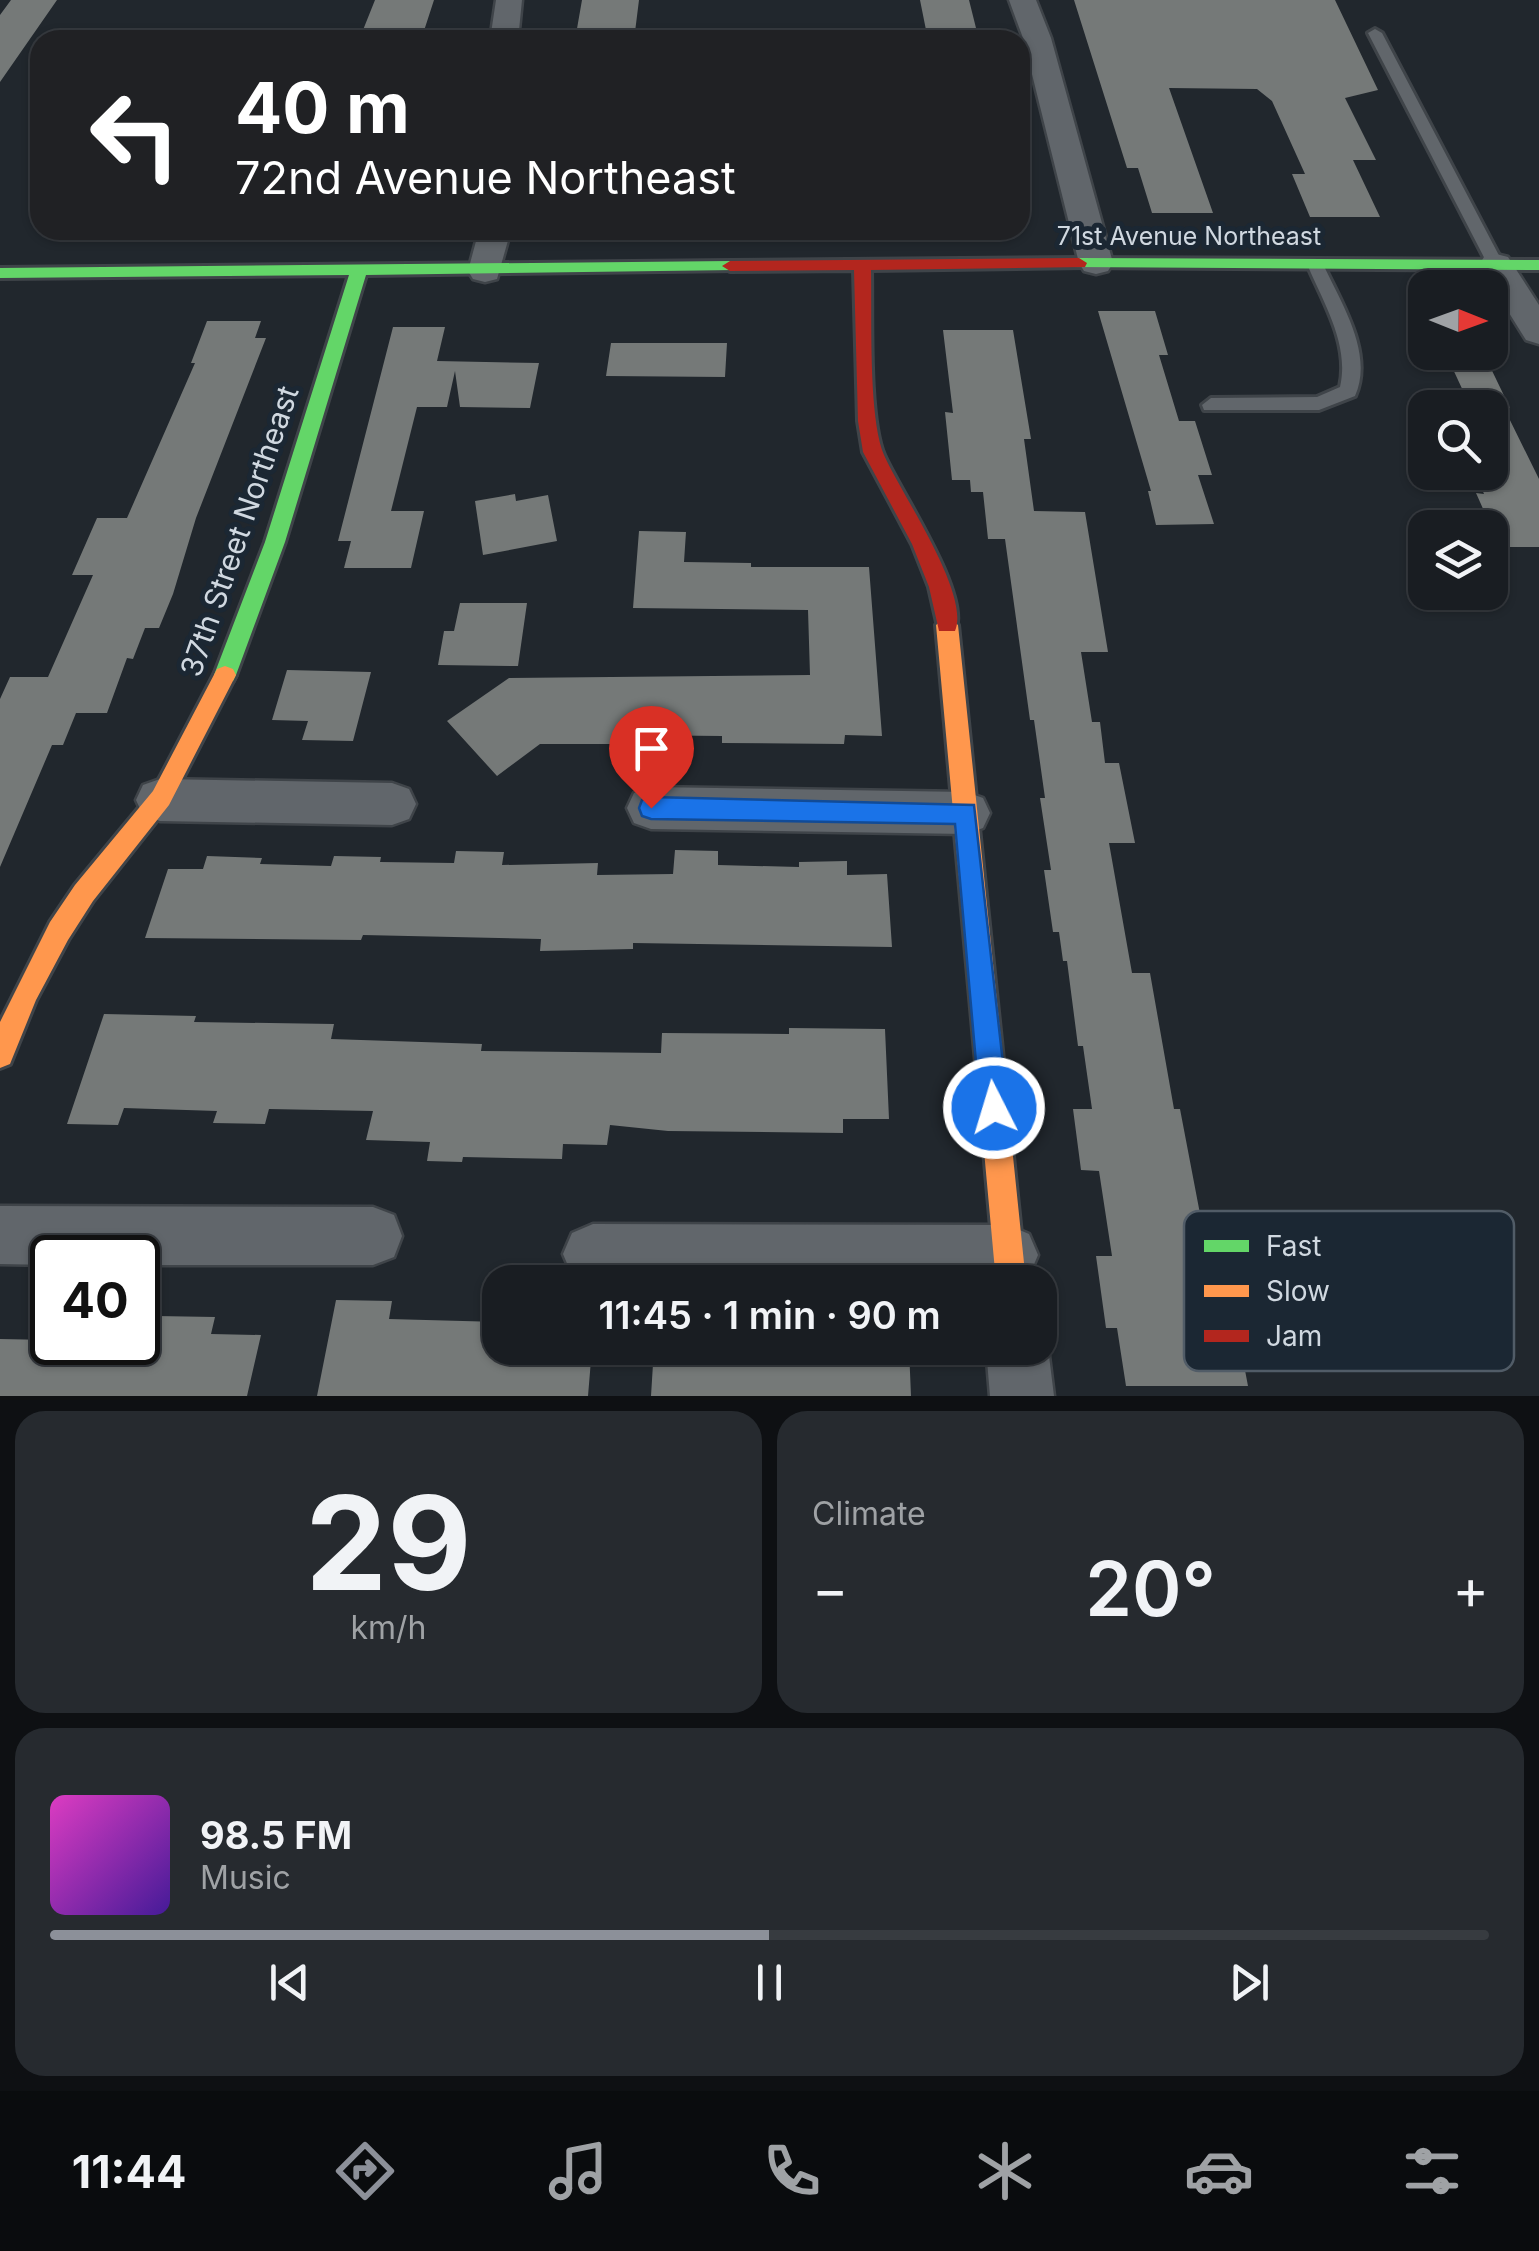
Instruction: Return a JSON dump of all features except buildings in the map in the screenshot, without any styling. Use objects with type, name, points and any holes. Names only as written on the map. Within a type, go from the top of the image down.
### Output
[{"type":"street","points":[[505,30],[509,0]]},
{"type":"street","points":[[1022,0],[1037,38],[1096,263]]},
{"type":"street","points":[[485,271],[493,240]]},
{"type":"street","name":"71st Avenue Northeast","points":[[0,274],[1096,263],[1539,264]]},
{"type":"street","points":[[1496,264],[1539,332]]},
{"type":"street","points":[[862,267],[867,421],[873,452],[922,544],[940,587],[947,621],[1010,1265]]},
{"type":"street","name":"37th Street Northeast","points":[[0,1054],[20,1002],[84,894],[160,800],[222,682],[253,604],[358,272]]},
{"type":"street","points":[[160,800],[392,804]]},
{"type":"street","points":[[651,808],[966,813]]},
{"type":"street","points":[[0,1235],[374,1236]]},
{"type":"street","points":[[594,1254],[921,1265]]},
{"type":"street","points":[[1019,1365],[1022,1396]]},
{"type":"lane","points":[[1375,32],[1496,264]]},
{"type":"lane","points":[[1210,405],[1320,402],[1348,392],[1355,374],[1348,345],[1315,264]]},
{"type":"traffic: fast","points":[[1079,263],[1539,265]]},
{"type":"traffic: fast","points":[[0,273],[730,266]]},
{"type":"traffic: fast","points":[[225,675],[275,542],[358,272]]},
{"type":"traffic: slow","points":[[947,625],[1009,1265]]},
{"type":"traffic: slow","points":[[0,1054],[59,931],[84,893],[161,798],[225,675]]},
{"type":"traffic: jam","points":[[730,266],[1079,263]]},
{"type":"traffic: jam","points":[[862,267],[867,421],[873,452],[922,544],[940,587],[947,625]]},
{"type":"route","points":[[651,808],[966,813],[994,1108]]}]
